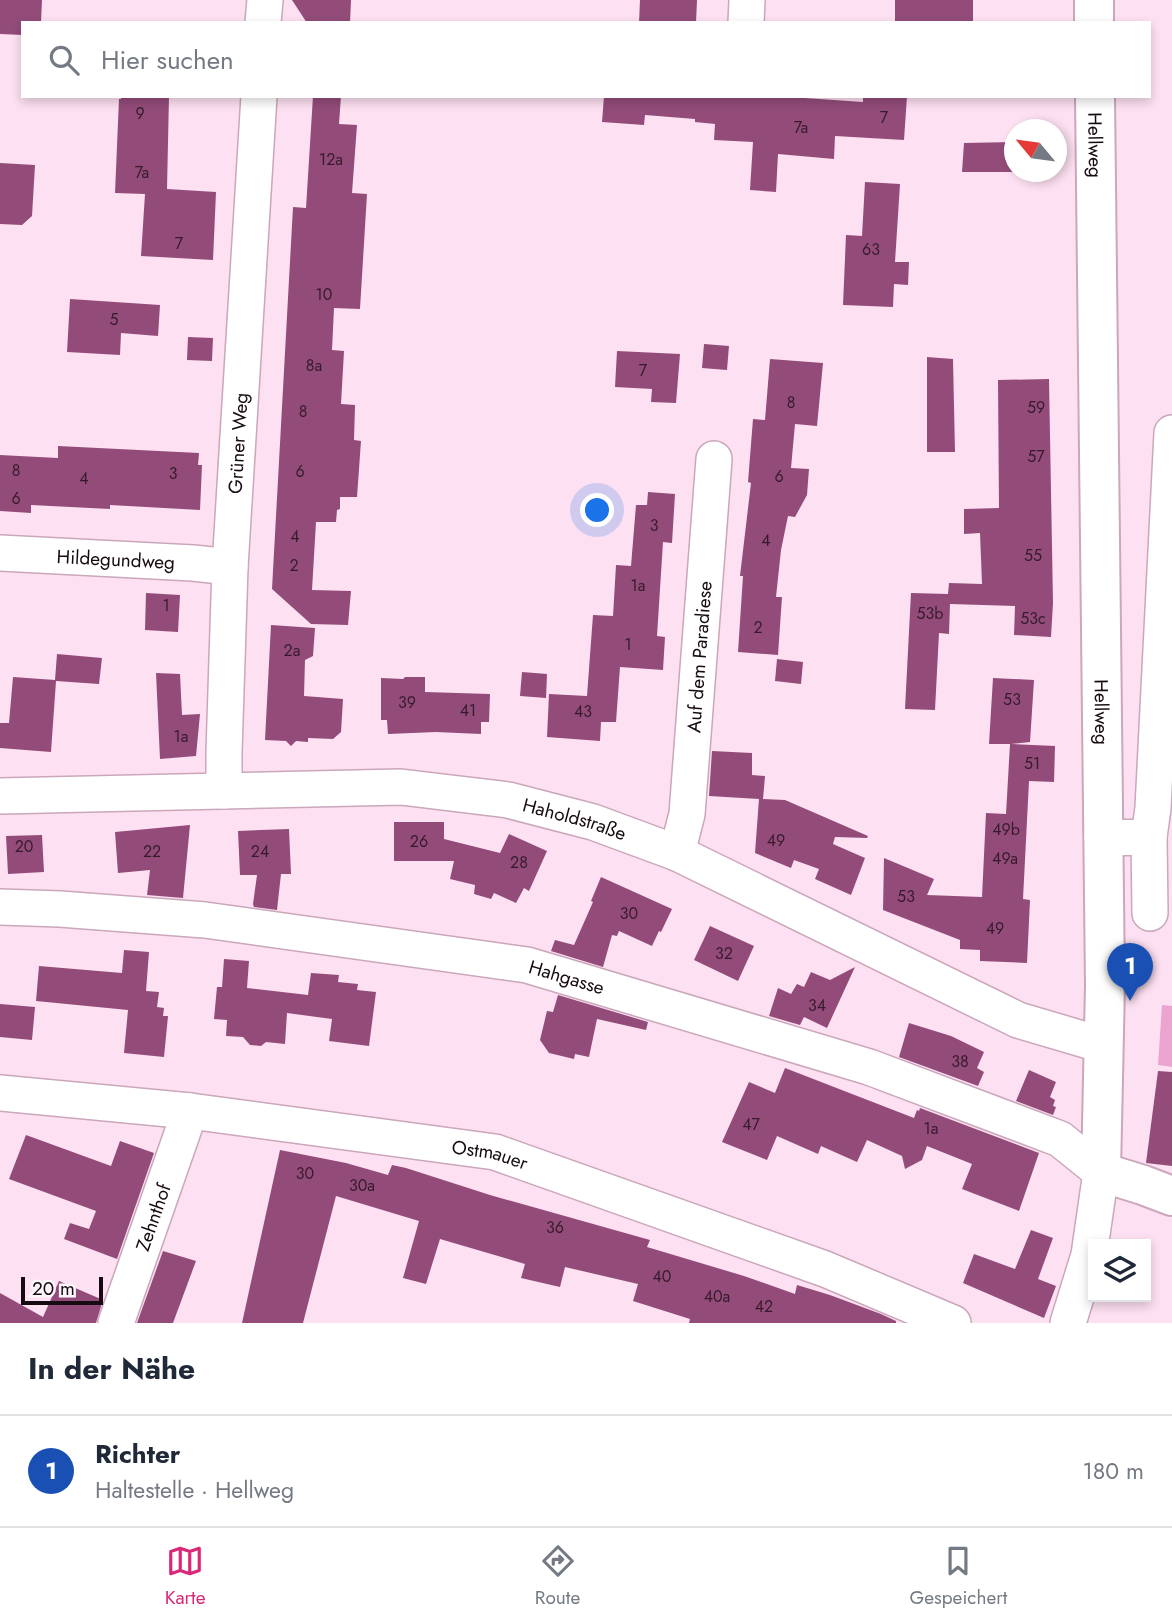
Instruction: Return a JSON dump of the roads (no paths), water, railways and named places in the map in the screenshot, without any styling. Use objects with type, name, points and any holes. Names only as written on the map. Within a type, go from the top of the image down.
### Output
[{"type":"main road","points":[[1094,0],[1094,21]]},
{"type":"main road","name":"Hellweg","points":[[1095,98],[1105,985],[1101,1172]]},
{"type":"main road","points":[[1101,1172],[1172,1196]]},
{"type":"street","points":[[263,21],[265,0]]},
{"type":"street","points":[[746,21],[747,0]]},
{"type":"street","name":"Grüner Weg","points":[[224,791],[230,567],[259,98]]},
{"type":"street","points":[[1150,913],[1149,837],[1153,808],[1172,433]]},
{"type":"street","name":"Auf dem Paradiese","points":[[677,853],[687,814],[714,459]]},
{"type":"street","name":"Hildegundweg","points":[[0,553],[230,567]]},
{"type":"street","name":"Haholdstraße","points":[[0,796],[401,787],[508,800],[593,822],[677,853],[1018,1020],[1088,1041],[1103,1042]]},
{"type":"street","points":[[1102,838],[1149,837]]},
{"type":"street","name":"Hahgasse","points":[[0,906],[205,920],[527,964],[869,1067],[1060,1139],[1101,1172]]},
{"type":"street","name":"Ostmauer","points":[[0,1093],[190,1111],[495,1152],[825,1269],[953,1323]]},
{"type":"street","name":"Zehnthof","points":[[116,1323],[190,1111]]},
{"type":"street","name":"Hellweg","points":[[1068,1323],[1089,1255],[1101,1172]]},
{"type":"place","name":"Richter","points":[[1130,1001]]}]
